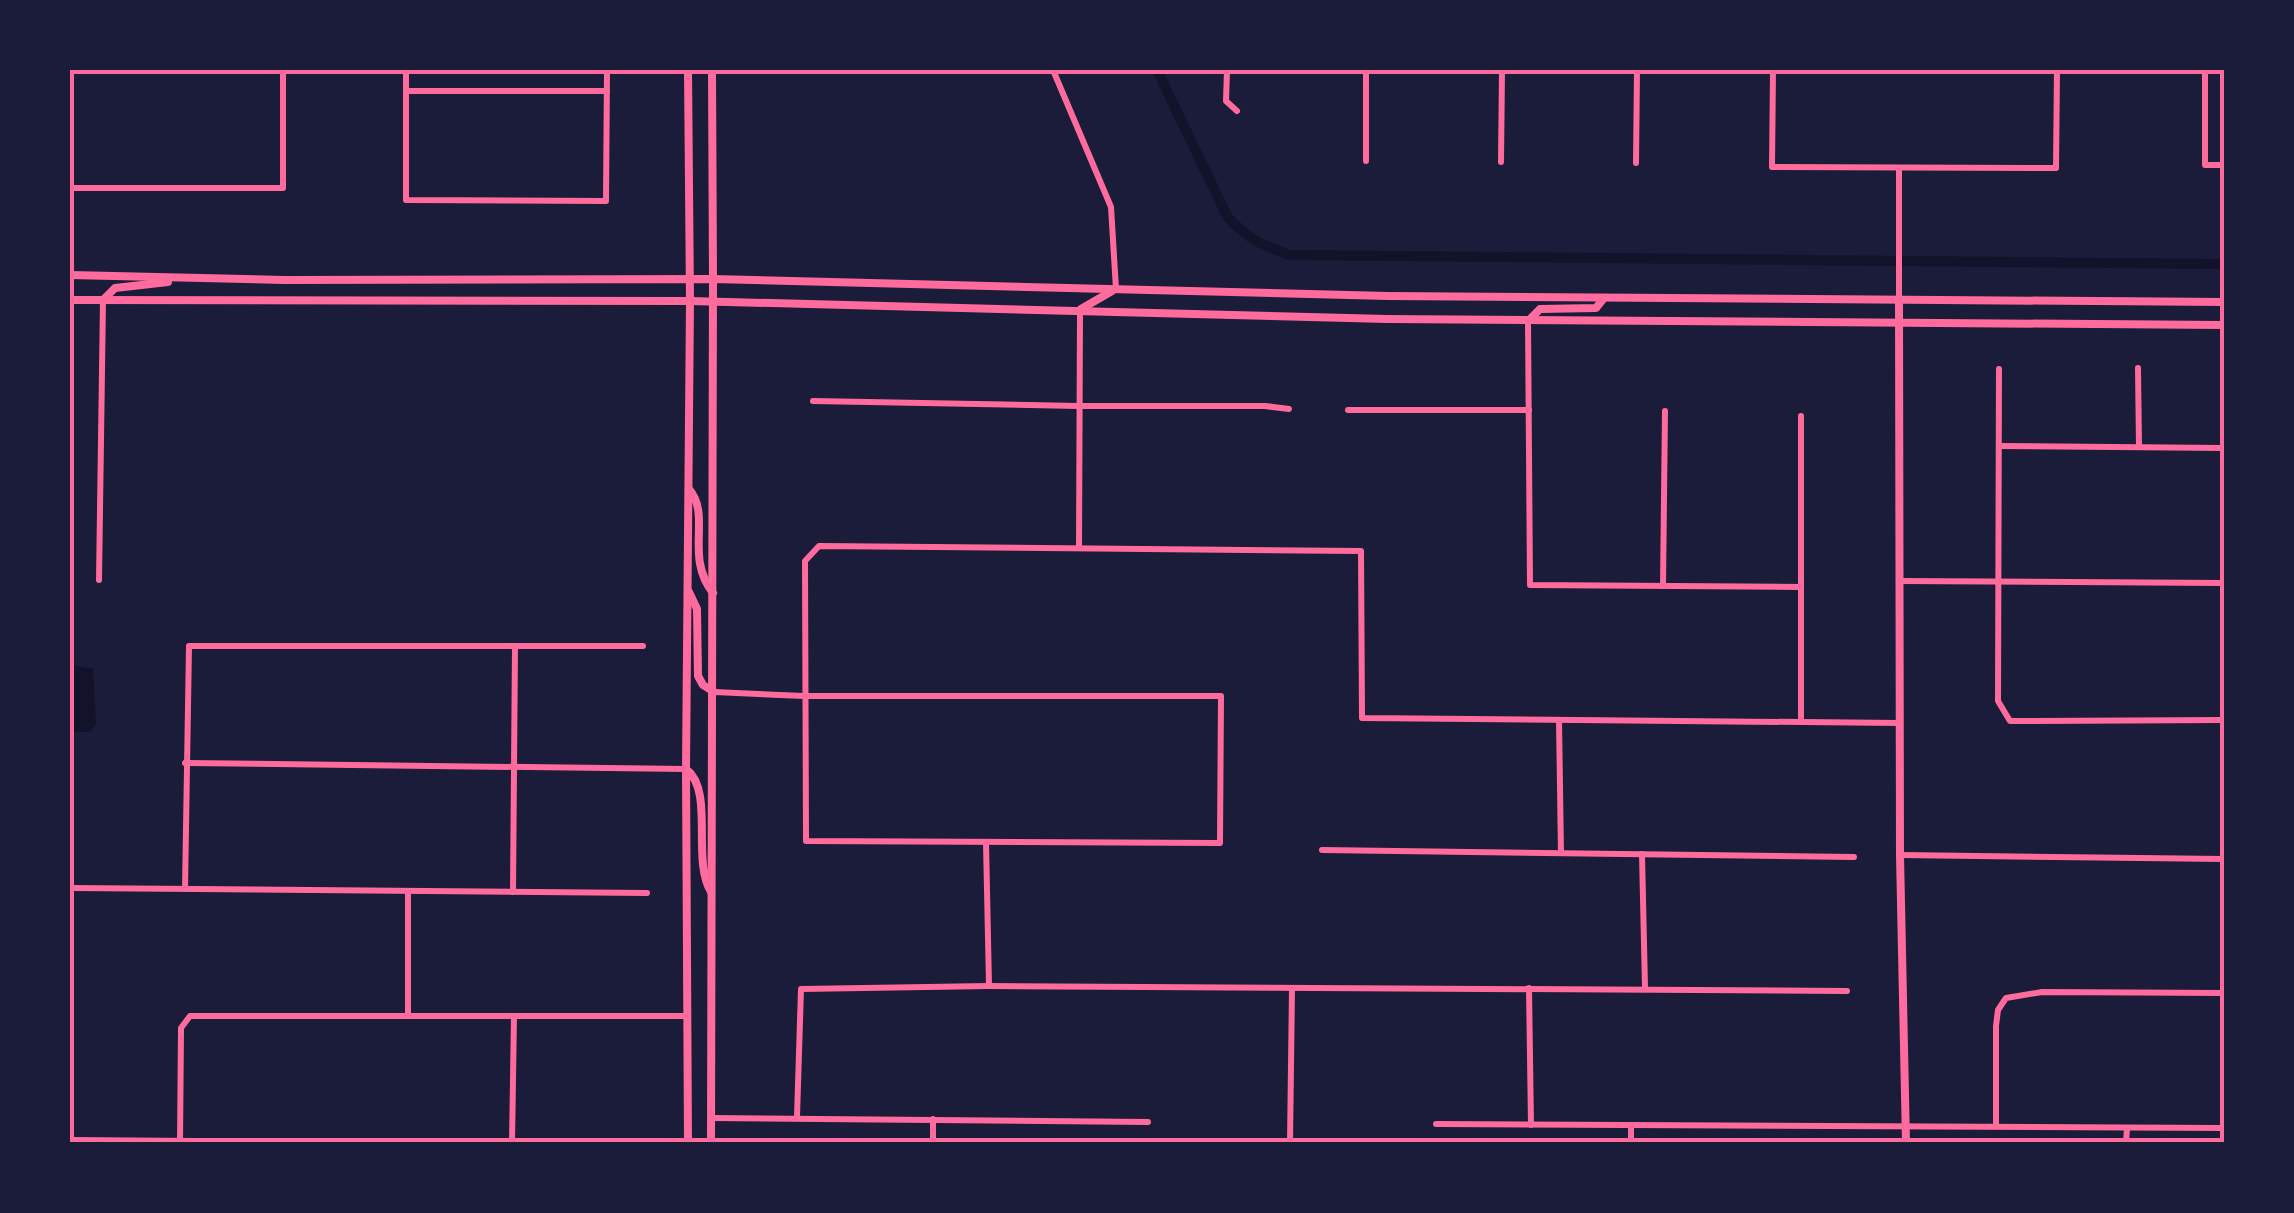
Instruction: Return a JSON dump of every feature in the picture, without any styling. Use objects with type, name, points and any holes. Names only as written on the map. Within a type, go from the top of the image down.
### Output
[{"type":"main road","points":[[688,70],[688,1143]]},
{"type":"main road","points":[[711,1143],[712,70]]},
{"type":"main road","points":[[70,275],[197,279],[713,280],[1604,298],[2224,302]]},
{"type":"main road","points":[[104,300],[115,288],[197,279]]},
{"type":"main road","points":[[1080,310],[1116,289]]},
{"type":"main road","points":[[1528,321],[1540,309],[1596,308],[1604,298]]},
{"type":"main road","points":[[70,300],[713,301],[1528,321],[2224,325]]},
{"type":"main road","points":[[1898,300],[1900,855],[1906,1143]]},
{"type":"main road","points":[[689,488],[698,503],[700,574],[713,593]]},
{"type":"main road","points":[[689,592],[697,609],[698,676],[702,685],[714,692]]},
{"type":"main road","points":[[686,769],[698,782],[704,868],[712,892]]},
{"type":"street","points":[[70,188],[282,188],[283,70]]},
{"type":"street","points":[[406,70],[406,200],[606,201],[607,70]]},
{"type":"street","points":[[1053,70],[1111,206],[1116,289]]},
{"type":"street","points":[[1227,70],[1226,101],[1237,111]]},
{"type":"street","points":[[1366,70],[1366,162]]},
{"type":"street","points":[[1501,162],[1502,70]]},
{"type":"street","points":[[1636,163],[1637,70]]},
{"type":"street","points":[[1772,70],[1772,167],[1899,168],[2056,168],[2057,70]]},
{"type":"street","points":[[2205,70],[2205,164],[2224,165]]},
{"type":"street","points":[[406,91],[607,92]]},
{"type":"street","points":[[1898,300],[1899,168]]},
{"type":"street","points":[[99,580],[104,300]]},
{"type":"street","points":[[1078,548],[1080,310]]},
{"type":"street","points":[[1528,321],[1530,585],[1802,586]]},
{"type":"street","points":[[1999,368],[1998,701],[2010,722],[2224,720]]},
{"type":"street","points":[[2138,368],[2138,447]]},
{"type":"street","points":[[813,401],[1289,409]]},
{"type":"street","points":[[1348,410],[1529,410]]},
{"type":"street","points":[[1663,586],[1665,411]]},
{"type":"street","points":[[1802,416],[1802,722]]},
{"type":"street","points":[[1999,446],[2224,448]]},
{"type":"street","points":[[714,692],[804,696],[1221,696],[1220,844],[806,841],[804,696],[804,562],[818,546],[1362,551],[1362,718],[1900,723]]},
{"type":"street","points":[[1900,581],[2224,583]]},
{"type":"street","points":[[185,889],[189,646],[643,646]]},
{"type":"street","points":[[513,892],[515,646]]},
{"type":"street","points":[[1559,720],[1561,854]]},
{"type":"street","points":[[185,764],[686,769]]},
{"type":"street","points":[[986,842],[989,986]]},
{"type":"street","points":[[1322,850],[1854,857]]},
{"type":"street","points":[[1642,854],[1646,989]]},
{"type":"street","points":[[1900,855],[2224,859]]},
{"type":"street","points":[[70,888],[648,893]]},
{"type":"street","points":[[408,891],[408,1016]]},
{"type":"street","points":[[797,1117],[800,988],[1847,991]]},
{"type":"street","points":[[1528,988],[1531,1125]]},
{"type":"street","points":[[1290,1143],[1292,989]]},
{"type":"street","points":[[1996,1126],[1996,1026],[1998,1010],[2006,998],[2042,992],[2224,993]]},
{"type":"street","points":[[180,1142],[181,1028],[190,1016],[688,1016]]},
{"type":"street","points":[[512,1143],[514,1016]]},
{"type":"street","points":[[711,1118],[1148,1122]]},
{"type":"street","points":[[933,1143],[934,1119]]},
{"type":"street","points":[[1436,1124],[2224,1128]]},
{"type":"street","points":[[1631,1126],[1631,1143]]},
{"type":"street","points":[[2126,1128],[2126,1143]]},
{"type":"street","points":[[70,1140],[454,1143]]},
{"type":"shaded area","points":[[70,665],[93,669],[96,724],[90,732],[70,732]]},
{"type":"waterway","points":[[1157,70],[1227,216],[1255,240],[1290,255],[2224,264]]}]
